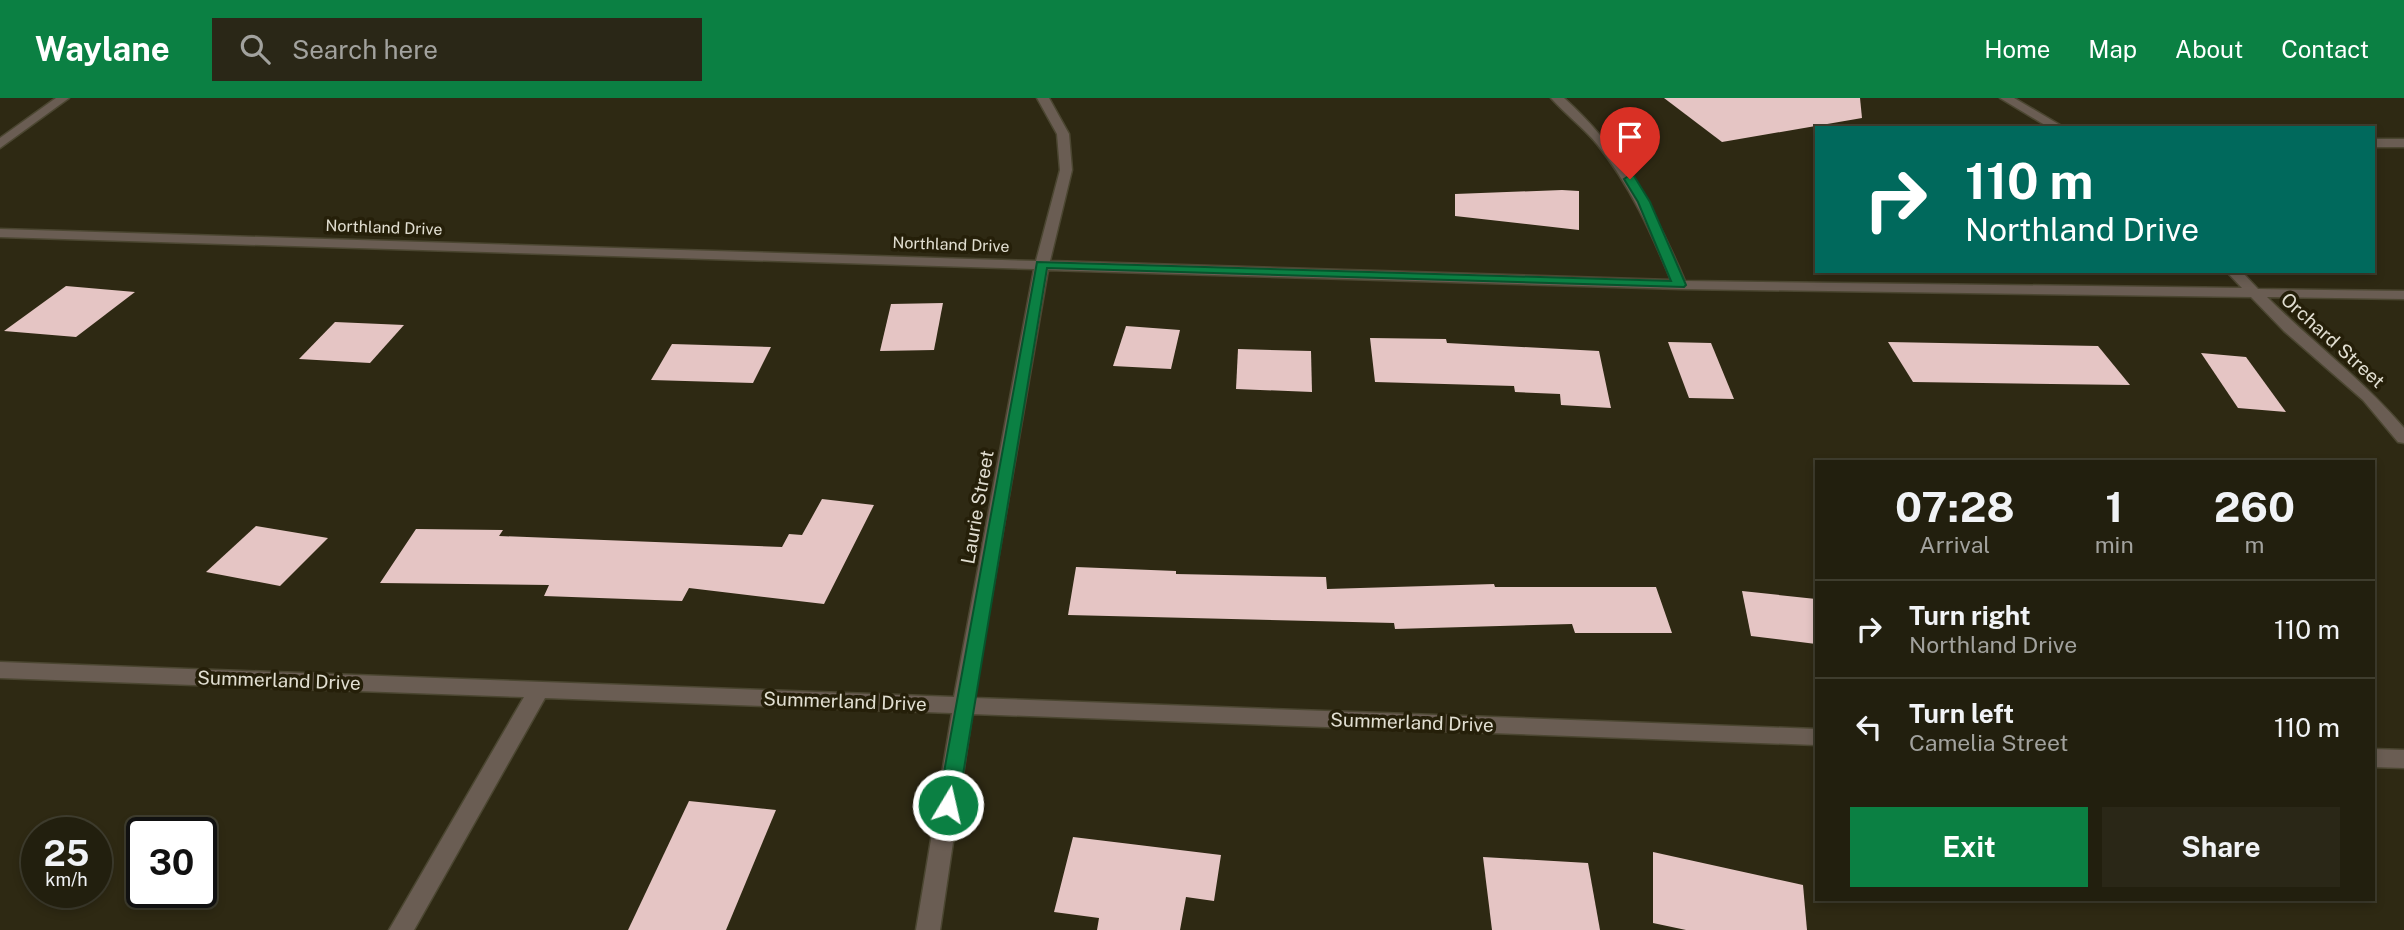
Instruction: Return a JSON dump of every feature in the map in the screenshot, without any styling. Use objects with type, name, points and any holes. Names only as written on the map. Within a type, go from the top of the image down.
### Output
[{"type":"street","points":[[0,144],[63,98]]},
{"type":"street","name":"Laurie Street","points":[[928,930],[963,705],[1042,264],[1066,170],[1067,152],[1063,134],[1043,98]]},
{"type":"street","points":[[1557,98],[1591,127],[1615,155],[1644,202],[1679,285]]},
{"type":"street","points":[[2006,98],[2055,126]]},
{"type":"street","points":[[2375,143],[2404,143]]},
{"type":"street","name":"Northland Drive","points":[[0,233],[1679,285],[2404,295]]},
{"type":"street","name":"Orchard Street","points":[[2235,273],[2289,328],[2369,397],[2404,438]]},
{"type":"street","name":"Summerland Drive","points":[[0,670],[1815,737]]},
{"type":"street","points":[[401,930],[539,690]]},
{"type":"street","points":[[2375,758],[2404,759]]},
{"type":"building","points":[[1664,98],[1860,98],[1862,118],[1722,142]]},
{"type":"building","points":[[1579,191],[1579,230],[1455,216],[1455,194]]},
{"type":"building","points":[[66,286],[135,292],[76,337],[4,331]]},
{"type":"building","points":[[943,303],[934,350],[880,351],[891,304]]},
{"type":"building","points":[[335,322],[404,325],[370,363],[299,359]]},
{"type":"building","points":[[1126,326],[1180,330],[1171,369],[1113,366]]},
{"type":"building","points":[[1370,338],[1446,339],[1447,343],[1599,351],[1611,408],[1561,405],[1560,394],[1515,392],[1514,386],[1375,382]]},
{"type":"building","points":[[1668,342],[1711,343],[1734,399],[1689,398]]},
{"type":"building","points":[[1888,342],[2098,346],[2130,385],[1913,382]]},
{"type":"building","points":[[672,344],[771,347],[753,383],[651,380]]},
{"type":"building","points":[[1238,349],[1311,351],[1312,392],[1236,389]]},
{"type":"building","points":[[2201,353],[2246,357],[2286,412],[2238,408]]},
{"type":"building","points":[[822,499],[874,505],[824,604],[689,588],[682,601],[544,596],[549,585],[380,583],[416,529],[503,530],[499,536],[782,547],[789,534],[802,535]]},
{"type":"building","points":[[256,526],[328,538],[280,586],[206,572]]},
{"type":"building","points":[[1076,567],[1176,571],[1176,574],[1326,577],[1327,589],[1494,584],[1495,587],[1656,587],[1672,633],[1575,633],[1572,624],[1395,629],[1394,623],[1068,615]]},
{"type":"building","points":[[1742,591],[1815,599],[1815,644],[1751,636]]},
{"type":"building","points":[[689,801],[776,810],[726,930],[628,930]]},
{"type":"building","points":[[1073,837],[1221,855],[1214,901],[1186,897],[1180,930],[1097,930],[1099,918],[1054,912]]},
{"type":"building","points":[[1653,852],[1803,885],[1807,930],[1686,930],[1653,923]]},
{"type":"building","points":[[1483,857],[1588,863],[1600,930],[1492,930]]},
{"type":"route","points":[[948,805],[963,705],[1042,264],[1679,285],[1644,202],[1630,179]]}]
